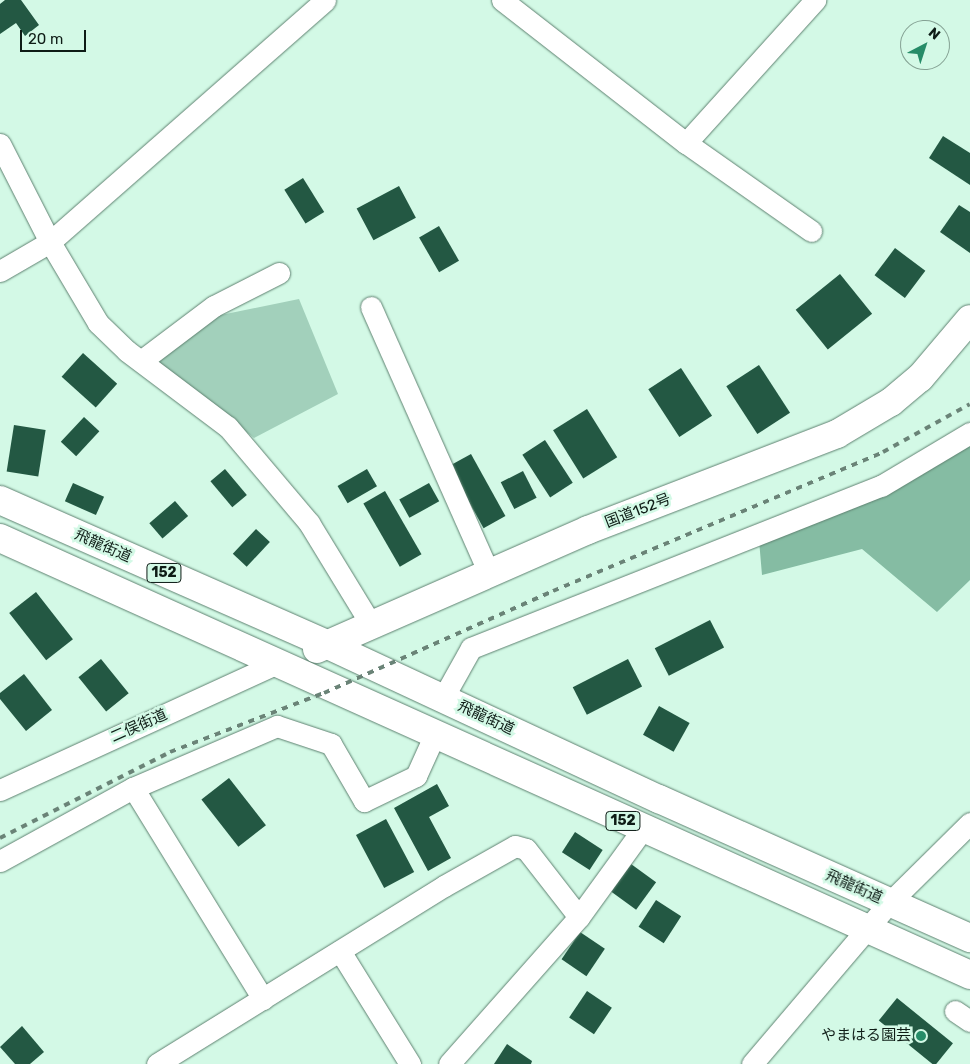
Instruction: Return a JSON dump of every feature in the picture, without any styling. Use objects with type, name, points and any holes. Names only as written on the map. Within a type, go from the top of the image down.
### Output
[{"type":"highway","name":"国道152号","points":[[278,663],[328,645],[370,623],[588,530],[837,434],[891,402],[920,378],[970,319]]},
{"type":"highway","name":"飛龍街道","points":[[0,500],[328,645],[889,903],[970,938]]},
{"type":"highway","name":"152","points":[[0,538],[435,734],[642,830],[970,975]]},
{"type":"street","points":[[0,271],[50,242],[325,0]]},
{"type":"street","points":[[502,0],[686,143],[811,231]]},
{"type":"street","points":[[686,143],[815,0]]},
{"type":"street","points":[[0,144],[50,242],[98,323],[141,361],[228,427],[278,484],[330,554],[370,623]]},
{"type":"street","points":[[141,361],[214,306],[279,272]]},
{"type":"street","points":[[371,307],[489,573]]},
{"type":"street","points":[[443,698],[471,648],[881,486],[970,433]]},
{"type":"street","name":"二俣街道","points":[[0,790],[278,663]]},
{"type":"street","points":[[0,861],[133,788],[277,726],[331,744],[364,801],[416,776],[435,734]]},
{"type":"street","points":[[133,788],[263,999]]},
{"type":"street","points":[[752,1064],[889,903],[970,823]]},
{"type":"street","points":[[448,1064],[579,917],[642,830]]},
{"type":"street","points":[[157,1064],[444,886],[515,846],[526,849],[579,917]]},
{"type":"street","points":[[340,951],[410,1064]]},
{"type":"green space","points":[[299,299],[338,394],[254,438],[157,361],[216,316]]},
{"type":"green space","points":[[970,434],[970,580],[937,612],[862,549],[762,575],[759,540]]},
{"type":"building","points":[[5,0],[21,0],[39,25],[25,36],[16,23],[0,34],[0,4]]},
{"type":"building","points":[[943,136],[970,153],[970,185],[929,158]]},
{"type":"building","points":[[303,178],[324,212],[306,224],[284,190]]},
{"type":"building","points":[[399,186],[416,218],[374,240],[357,209]]},
{"type":"building","points":[[959,205],[970,212],[970,253],[940,232]]},
{"type":"building","points":[[439,226],[459,261],[439,272],[419,238]]},
{"type":"building","points":[[895,248],[925,271],[905,298],[875,275]]},
{"type":"building","points":[[840,274],[872,314],[828,350],[796,310]]},
{"type":"building","points":[[83,353],[117,384],[96,408],[62,377]]},
{"type":"building","points":[[759,365],[790,413],[757,434],[726,386]]},
{"type":"building","points":[[681,368],[712,416],[679,437],[648,389]]},
{"type":"building","points":[[587,409],[617,457],[583,479],[553,430]]},
{"type":"building","points":[[84,417],[99,431],[76,456],[61,442]]},
{"type":"building","points":[[14,425],[46,430],[38,476],[7,471]]},
{"type":"building","points":[[545,440],[573,483],[550,497],[522,455]]},
{"type":"building","points":[[471,454],[505,516],[484,528],[449,466]]},
{"type":"building","points":[[225,469],[247,495],[232,507],[210,481]]},
{"type":"building","points":[[367,469],[377,486],[348,503],[338,486]]},
{"type":"building","points":[[523,471],[537,498],[514,509],[501,482]]},
{"type":"building","points":[[73,483],[104,497],[96,515],[65,501]]},
{"type":"building","points":[[429,483],[439,501],[409,518],[399,499]]},
{"type":"building","points":[[385,491],[422,554],[400,567],[363,504]]},
{"type":"building","points":[[175,501],[188,516],[162,538],[149,523]]},
{"type":"building","points":[[256,529],[270,542],[247,567],[233,554]]},
{"type":"building","points":[[36,592],[73,639],[46,660],[9,613]]},
{"type":"building","points":[[710,620],[724,648],[669,676],[655,648]]},
{"type":"building","points":[[101,659],[129,693],[106,711],[78,677]]},
{"type":"building","points":[[628,659],[642,687],[587,715],[573,687]]},
{"type":"building","points":[[24,674],[52,710],[26,731],[0,699],[0,693]]},
{"type":"building","points":[[659,706],[690,723],[674,752],[643,735]]},
{"type":"building","points":[[229,778],[266,825],[238,847],[201,800]]},
{"type":"building","points":[[437,784],[449,806],[429,817],[451,858],[428,871],[394,808]]},
{"type":"building","points":[[386,819],[414,872],[384,888],[356,835]]},
{"type":"building","points":[[575,832],[603,850],[590,870],[562,852]]},
{"type":"building","points":[[631,864],[656,882],[636,910],[611,892]]},
{"type":"building","points":[[656,900],[681,916],[664,943],[639,927]]},
{"type":"building","points":[[580,932],[605,949],[586,976],[562,959]]},
{"type":"building","points":[[587,991],[612,1008],[594,1034],[569,1018]]},
{"type":"building","points":[[897,998],[953,1043],[936,1064],[932,1064],[879,1021]]},
{"type":"building","points":[[22,1026],[44,1052],[30,1064],[15,1064],[0,1047]]},
{"type":"building","points":[[507,1044],[532,1061],[531,1064],[494,1064]]},
{"type":"railway","points":[[0,838],[170,752],[324,693],[553,591],[883,452],[970,404]]},
{"type":"place","name":"やまはる園芸","points":[[921,1036]]}]
